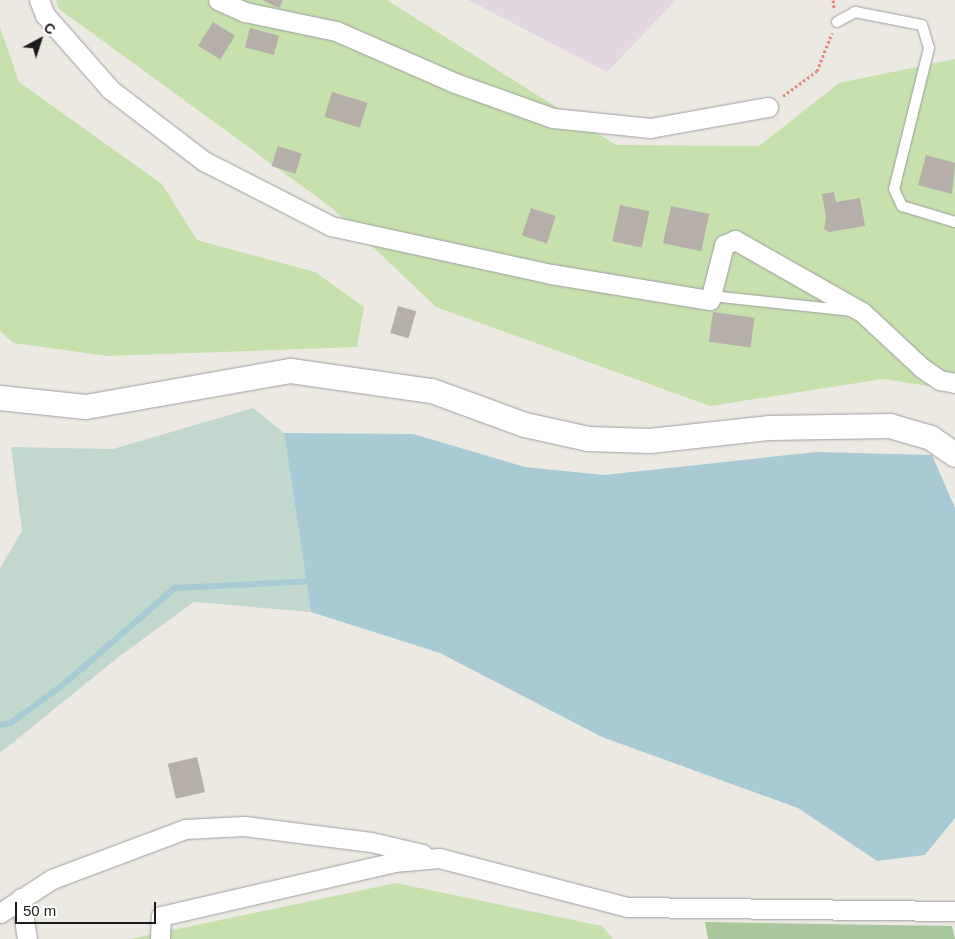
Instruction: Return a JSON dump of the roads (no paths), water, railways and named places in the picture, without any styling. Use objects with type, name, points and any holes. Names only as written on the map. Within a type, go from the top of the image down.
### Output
[{"type":"street","points":[[39,0],[45,15],[111,90],[204,162],[331,226],[551,274],[710,300],[724,245],[735,240],[862,312],[922,368],[940,380],[955,383]]},
{"type":"street","points":[[218,0],[245,12],[336,31],[455,83],[553,118],[650,128],[768,107]]},
{"type":"street","points":[[0,398],[86,407],[291,371],[432,391],[526,425],[588,439],[650,441],[770,428],[890,426],[930,438],[955,454]]},
{"type":"street","points":[[0,913],[52,879],[185,829],[244,826],[371,842],[627,907],[955,910]]},
{"type":"street","points":[[160,939],[161,916],[394,862],[439,858]]},
{"type":"street","points":[[21,898],[27,939]]},
{"type":"lane","points":[[836,22],[855,12],[922,25],[929,48],[894,189],[902,206],[955,222]]},
{"type":"lane","points":[[721,297],[862,312]]},
{"type":"water","points":[[284,433],[413,434],[525,467],[604,475],[816,452],[932,455],[955,508],[955,818],[925,855],[877,861],[798,808],[602,737],[440,653],[311,612]]},
{"type":"waterway","points":[[0,725],[11,723],[64,684],[175,588],[314,581]]}]
